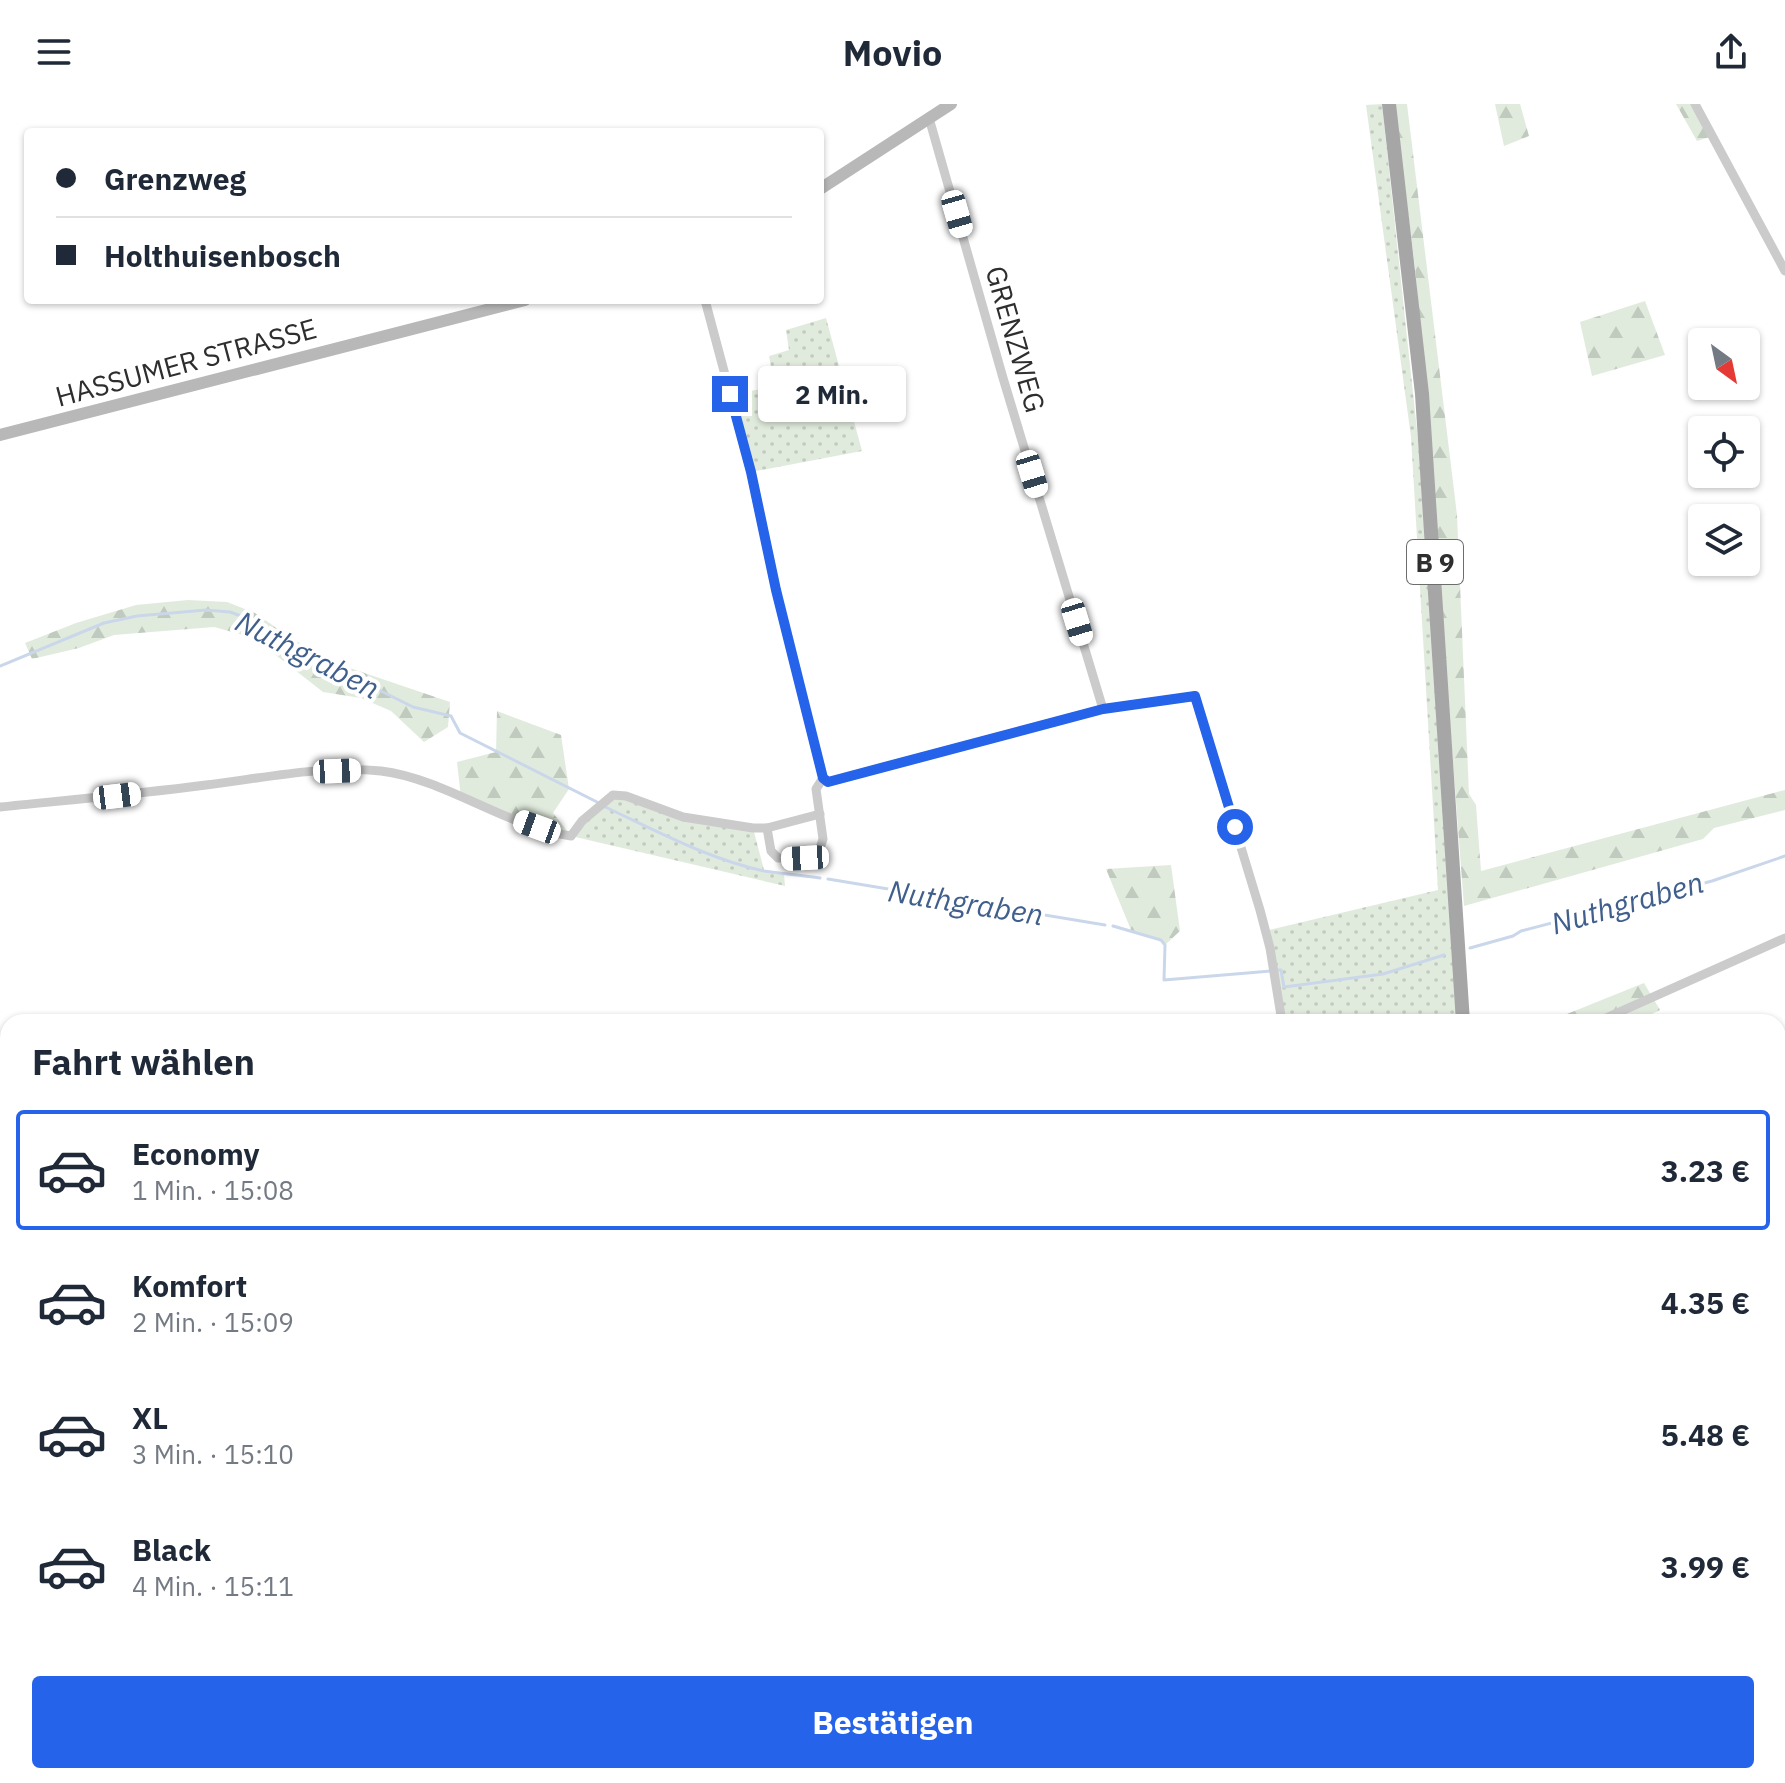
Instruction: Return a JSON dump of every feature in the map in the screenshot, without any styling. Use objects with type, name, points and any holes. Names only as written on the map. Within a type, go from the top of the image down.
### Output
[{"type":"main road","name":"B 9","points":[[1389,104],[1422,394],[1462,1014]]},
{"type":"street","points":[[824,186],[951,104]]},
{"type":"street","points":[[1695,104],[1785,271]]},
{"type":"street","name":"GRENZWEG","points":[[929,118],[1002,375],[1103,709]]},
{"type":"street","name":"HASSUMER STRASSE","points":[[0,435],[509,304]]},
{"type":"street","points":[[706,304],[751,472],[776,590],[823,778],[828,782],[1103,709],[1195,696],[1262,919],[1280,1014]]},
{"type":"street","points":[[0,807],[359,770],[384,771],[418,781],[571,836],[582,821],[613,795],[626,796],[683,817],[753,828],[767,828],[820,814]]},
{"type":"street","points":[[767,828],[771,851],[778,858],[811,857],[822,846],[816,789],[823,778]]},
{"type":"street","points":[[1615,1014],[1785,938]]},
{"type":"green space","points":[[1382,104],[1420,458],[1457,1014],[1281,1014],[1265,931],[1438,890],[1411,437],[1366,105]]},
{"type":"green space","points":[[1394,104],[1407,104],[1457,515],[1469,794],[1476,805],[1481,871],[1785,790],[1785,810],[1714,828],[1703,839],[1464,906],[1415,267]]},
{"type":"green space","points":[[1495,104],[1520,104],[1529,136],[1504,146]]},
{"type":"green space","points":[[1676,104],[1695,104],[1713,136],[1697,141]]},
{"type":"green space","points":[[1645,301],[1665,355],[1592,376],[1580,322]]},
{"type":"green space","points":[[826,318],[862,451],[751,472],[730,394],[775,387],[769,356],[789,350],[786,330]]},
{"type":"green space","points":[[188,600],[227,602],[255,613],[291,638],[338,664],[450,702],[448,727],[424,742],[391,711],[361,698],[323,692],[254,638],[214,627],[114,635],[79,648],[32,659],[25,643],[76,623],[136,605]]},
{"type":"green space","points":[[497,711],[561,735],[569,789],[553,813],[571,836],[461,798],[457,762],[496,752]]},
{"type":"green space","points":[[613,795],[683,817],[753,828],[764,870],[784,873],[785,886],[571,836]]},
{"type":"green space","points":[[1171,865],[1180,931],[1165,945],[1161,940],[1131,930],[1106,869]]},
{"type":"green space","points":[[1644,983],[1660,1010],[1652,1014],[1567,1014]]},
{"type":"waterway","name":"Nuthgraben","points":[[0,666],[104,623],[137,616],[206,610],[230,612],[255,621],[364,687],[381,691],[413,707],[451,716],[460,733],[597,802]]},
{"type":"waterway","name":"Nuthgraben","points":[[603,806],[682,843],[743,866],[820,878]]},
{"type":"waterway","name":"Nuthgraben","points":[[1470,948],[1521,931],[1712,881],[1785,856]]},
{"type":"waterway","name":"Nuthgraben","points":[[828,879],[1105,925]]},
{"type":"waterway","name":"Nuthgraben","points":[[1113,926],[1161,940],[1165,945],[1164,980],[1271,971]]},
{"type":"waterway","name":"Nuthgraben","points":[[1277,970],[1281,970],[1284,987],[1383,974],[1444,955]]},
{"type":"route","points":[[730,394],[823,778],[828,782],[1103,709],[1195,696],[1235,827]]}]
